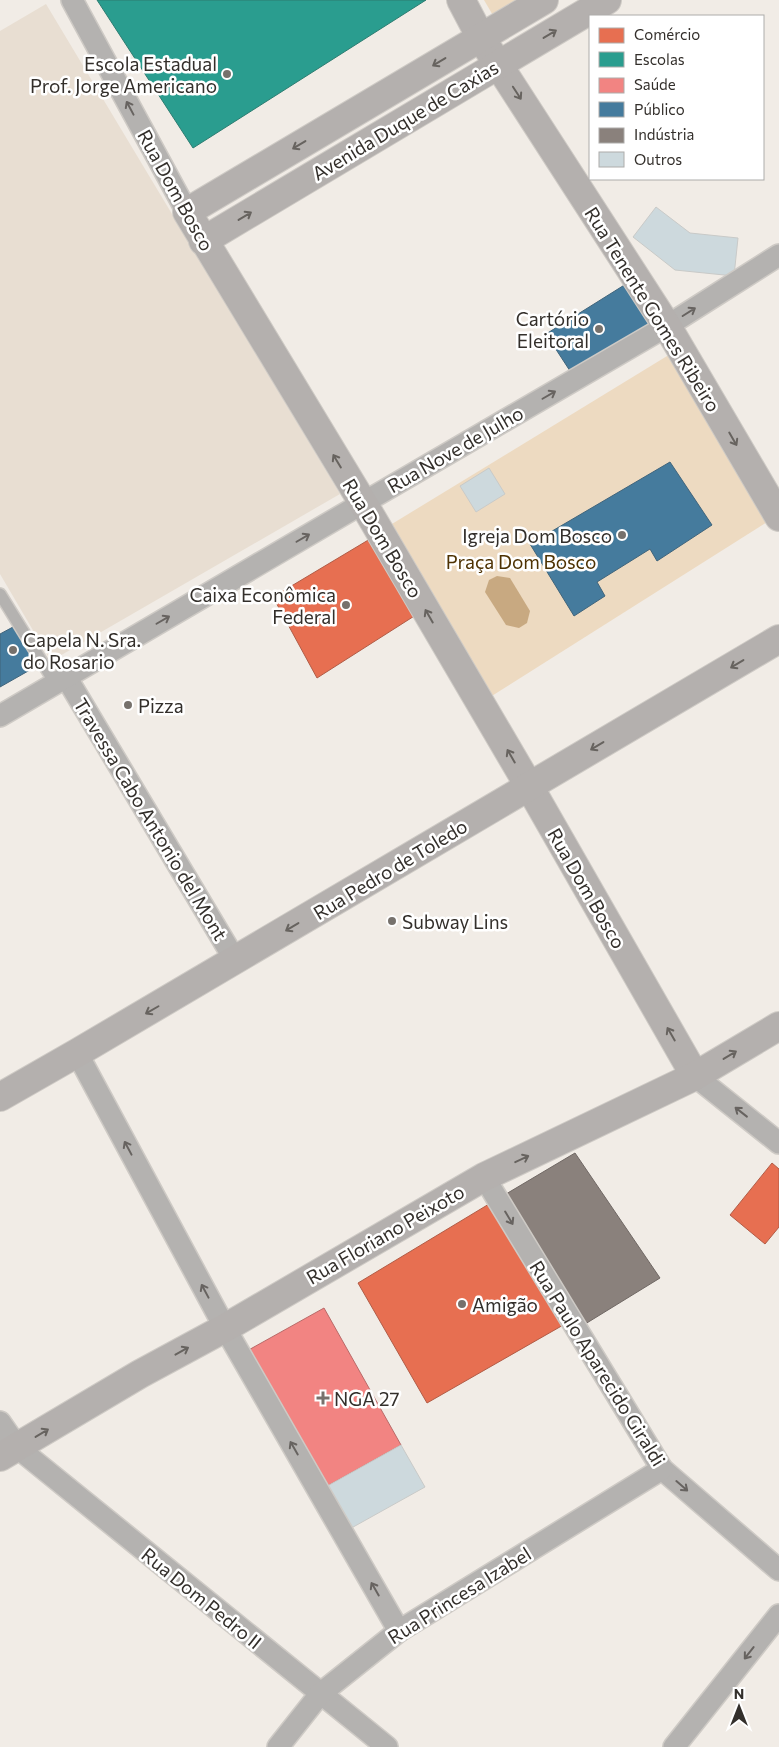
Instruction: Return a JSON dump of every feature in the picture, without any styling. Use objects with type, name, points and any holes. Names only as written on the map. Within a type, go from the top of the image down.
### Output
[{"type":"main road","name":"Rua Tenente Gomes Ribeiro","points":[[461,0],[498,65],[667,326],[779,517]]},
{"type":"main road","name":"Avenida Duque de Caxias","points":[[187,212],[544,0]]},
{"type":"main road","name":"Avenida Duque de Caxias","points":[[203,241],[607,0]]},
{"type":"main road","name":"Rua Dom Bosco","points":[[187,212],[363,503],[529,786],[695,1076]]},
{"type":"main road","name":"Rua Pedro de Toledo","points":[[0,1097],[779,639]]},
{"type":"main road","name":"Rua Floriano Peixoto","points":[[9,1453],[140,1374],[225,1328],[484,1176],[695,1076],[779,1026]]},
{"type":"street","name":"Rua Dom Bosco","points":[[72,0],[187,212]]},
{"type":"street","name":"Rua Nove de Julho","points":[[0,716],[667,326],[779,255]]},
{"type":"street","name":"Travessa Cabo Antonio del Mont","points":[[61,680],[235,960]]},
{"type":"street","points":[[77,1053],[225,1328],[399,1631]]},
{"type":"street","points":[[695,1076],[779,1143]]},
{"type":"street","name":"Rua Paulo Aparecido Giraldi","points":[[484,1176],[662,1469],[779,1570]]},
{"type":"street","name":"Rua Dom Pedro II","points":[[0,1422],[9,1453],[387,1747]]},
{"type":"street","name":"Rua Princesa Izabel","points":[[278,1747],[320,1694],[399,1631],[662,1469]]},
{"type":"street","points":[[674,1747],[779,1615]]},
{"type":"lane","points":[[0,594],[61,680]]},
{"type":"shaded area","points":[[46,4],[340,494],[51,661],[0,574],[0,31]]},
{"type":"shaded area","points":[[497,576],[510,578],[530,611],[527,623],[519,628],[506,625],[485,592],[489,580]]},
{"type":"green space","points":[[484,0],[539,0],[498,24]]},
{"type":"green space","name":"Praça Dom Bosco","points":[[672,353],[772,519],[487,699],[387,527]]},
{"type":"building: Comércio","name":"Caixa Econômica Federal","points":[[375,536],[419,613],[317,678],[273,597]]},
{"type":"building: Comércio","points":[[772,1163],[779,1169],[779,1227],[765,1244],[730,1215]]},
{"type":"building: Comércio","name":"Amigão","points":[[494,1201],[565,1324],[427,1403],[358,1283]]},
{"type":"building: Escolas","name":"Escola Estadual Prof. Jorge Americano","points":[[97,0],[426,0],[193,148]]},
{"type":"building: Saúde","name":"NGA 27","points":[[324,1308],[401,1445],[322,1489],[245,1352]]},
{"type":"building: Público","name":"Cartório Eleitoral","points":[[626,284],[651,324],[572,374],[546,334]]},
{"type":"building: Público","name":"Igreja Dom Bosco","points":[[670,462],[712,525],[657,561],[650,549],[597,582],[605,596],[574,616],[530,544]]},
{"type":"building: Público","name":"Capela N. Sra. do Rosario","points":[[13,627],[37,666],[0,687],[0,634]]},
{"type":"building: Indústria","points":[[575,1153],[660,1278],[577,1329],[501,1197]]},
{"type":"building: Outros","points":[[656,207],[690,233],[738,238],[734,276],[675,270],[633,237]]},
{"type":"building: Outros","points":[[489,468],[505,494],[476,512],[460,486]]},
{"type":"building: Outros","points":[[401,1445],[425,1487],[346,1531],[322,1489]]},
{"type":"place","name":"Escola Estadual Prof. Jorge Americano","points":[[227,74]]},
{"type":"place","name":"Cartório Eleitoral","points":[[599,329]]},
{"type":"place","name":"Igreja Dom Bosco","points":[[622,535]]},
{"type":"place","name":"Caixa Econômica Federal","points":[[346,605]]},
{"type":"place","name":"Capela N. Sra. do Rosario","points":[[13,650]]},
{"type":"place","name":"Pizza","points":[[128,705]]},
{"type":"place","name":"Subway Lins","points":[[392,921]]},
{"type":"place","name":"Amigão","points":[[462,1304]]},
{"type":"place","name":"NGA 27","points":[[323,1398]]}]
